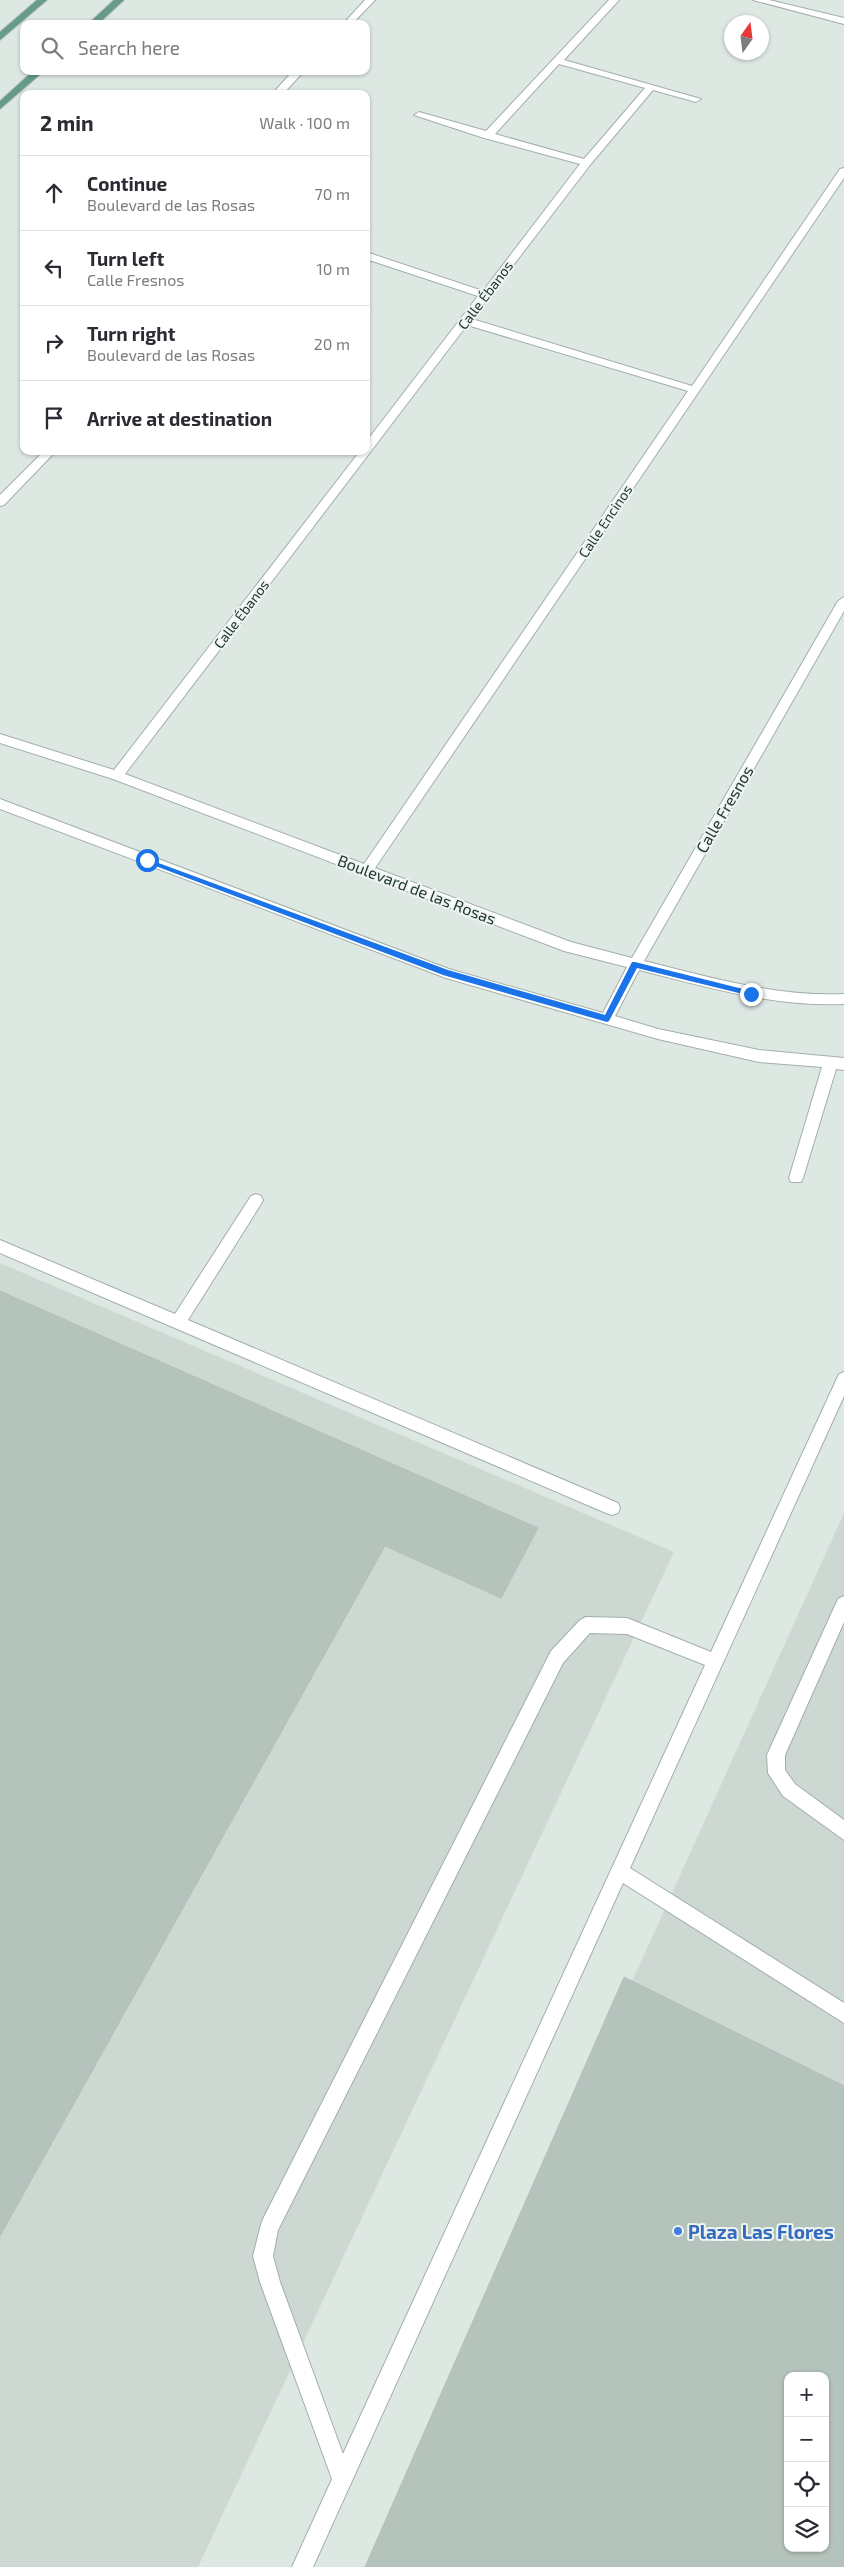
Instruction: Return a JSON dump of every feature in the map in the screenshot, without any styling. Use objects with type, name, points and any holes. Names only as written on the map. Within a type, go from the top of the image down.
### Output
[{"type":"main road","points":[[0,37],[42,0]]},
{"type":"main road","points":[[96,20],[119,0]]},
{"type":"main road","points":[[0,106],[35,75]]},
{"type":"street","points":[[351,20],[370,0]]},
{"type":"street","points":[[487,136],[614,0]]},
{"type":"street","points":[[758,0],[844,21]]},
{"type":"street","points":[[558,61],[696,99]]},
{"type":"street","points":[[281,90],[296,75]]},
{"type":"street","name":"Calle Ébanos","points":[[370,446],[586,163],[650,87]]},
{"type":"street","points":[[419,115],[586,163]]},
{"type":"street","name":"Calle Encinos","points":[[367,870],[844,171]]},
{"type":"street","points":[[370,256],[485,296]]},
{"type":"street","points":[[466,321],[695,390]]},
{"type":"street","points":[[0,502],[46,455]]},
{"type":"street","name":"Calle Ébanos","points":[[117,776],[363,455]]},
{"type":"street","name":"Calle Fresnos","points":[[607,1019],[635,964],[844,601]]},
{"type":"street","name":"Boulevard de las Rosas","points":[[0,738],[117,776],[569,947],[751,994],[820,1000],[844,999]]},
{"type":"street","points":[[0,804],[446,973],[658,1034],[759,1056],[837,1064],[796,1178]]},
{"type":"street","points":[[178,1322],[256,1200]]},
{"type":"street","points":[[0,1246],[612,1508]]},
{"type":"street","points":[[302,2567],[844,1379]]},
{"type":"street","points":[[844,1604],[776,1755],[777,1773],[789,1790],[844,1831]]},
{"type":"street","points":[[342,2479],[270,2282],[263,2256],[269,2228],[557,1657],[586,1625],[627,1626],[715,1661]]},
{"type":"street","points":[[620,1872],[844,2014]]},
{"type":"shaded area","points":[[0,1263],[674,1552],[198,2567],[0,2567]]},
{"type":"shaded area","name":"Plaza Las Flores","points":[[844,1513],[844,2567],[367,2567]]},
{"type":"building","points":[[0,1291],[538,1528],[501,1598],[385,1546],[0,2236]]},
{"type":"building","name":"Plaza Las Flores","points":[[624,1977],[844,2086],[844,2567],[365,2567]]},
{"type":"place","name":"Plaza Las Flores","points":[[678,2231]]},
{"type":"route","points":[[147,860],[446,973],[607,1019],[635,964],[751,994]]}]
